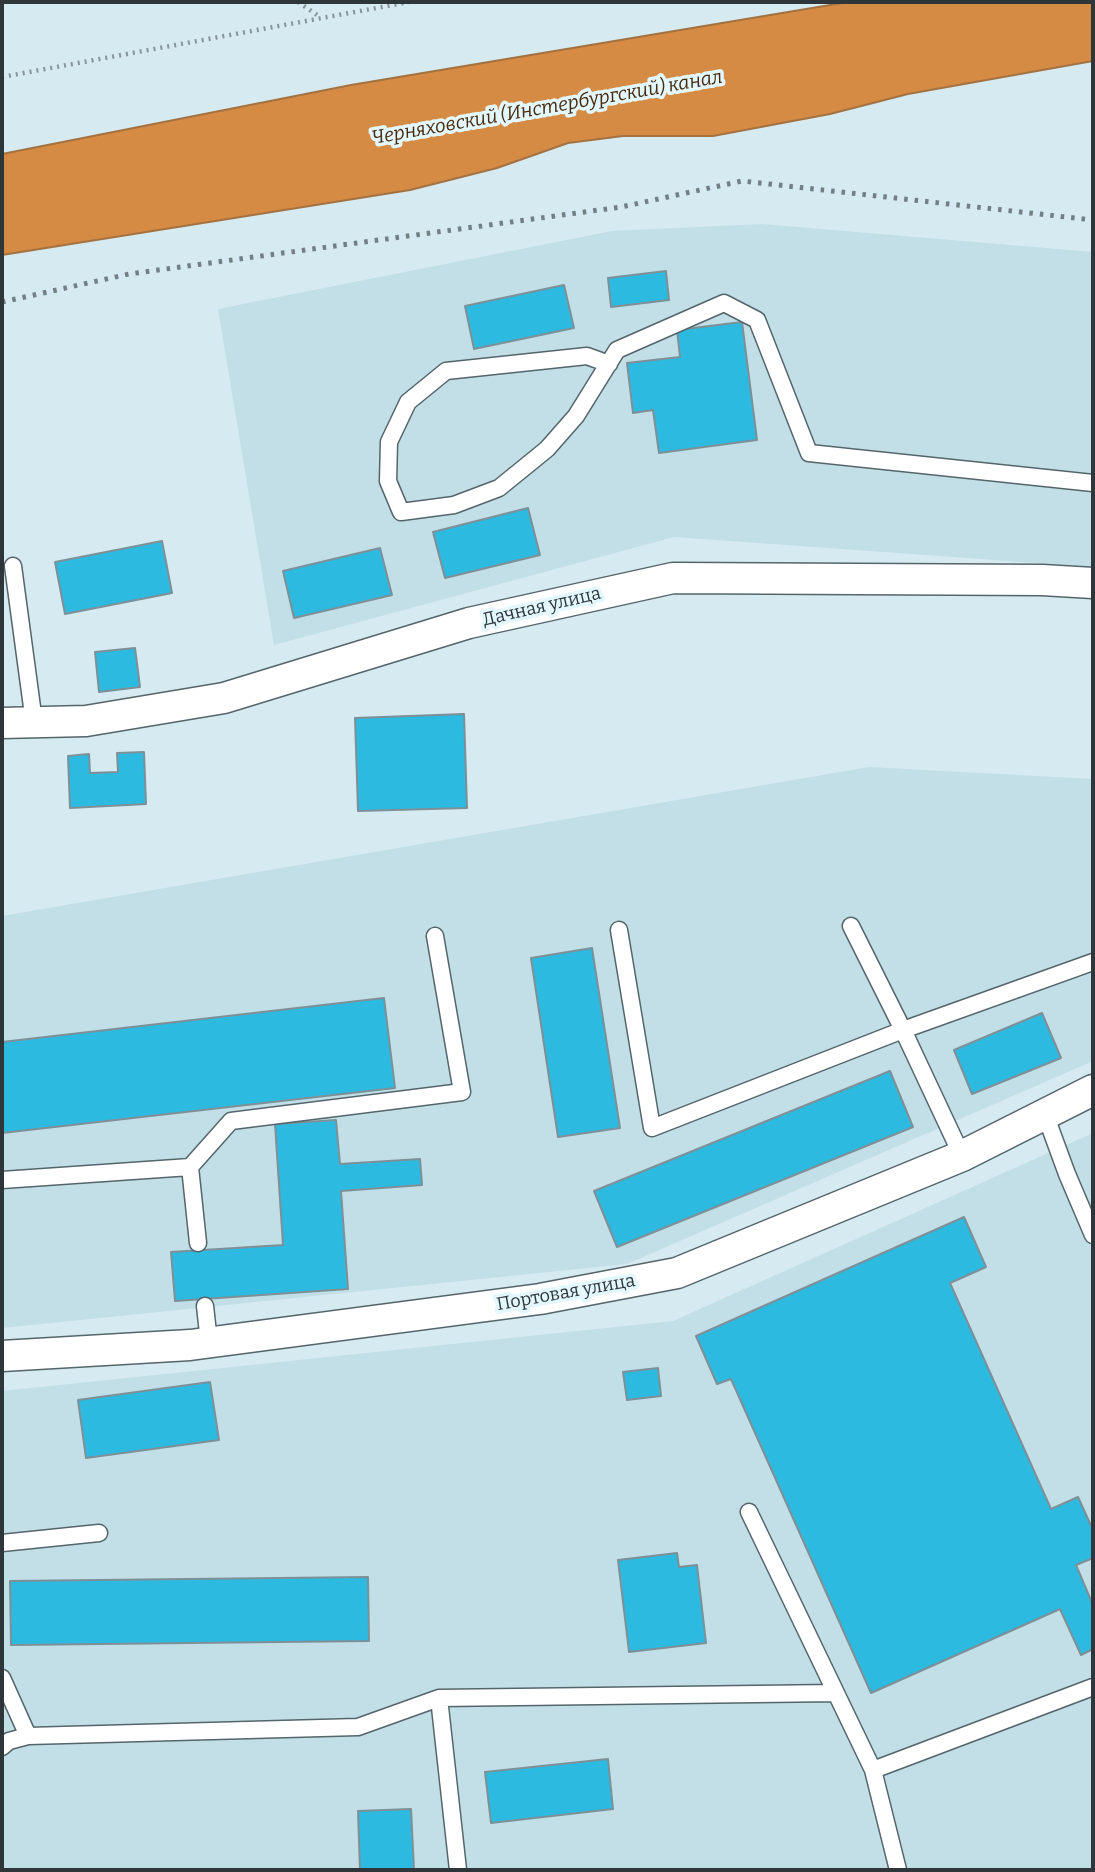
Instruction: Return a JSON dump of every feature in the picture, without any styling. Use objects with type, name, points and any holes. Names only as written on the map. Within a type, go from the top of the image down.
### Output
[{"type":"street","name":"Дачная улица","points":[[2,723],[86,721],[224,698],[469,623],[673,578],[1042,580],[1093,583]]},
{"type":"street","name":"Портовая улица","points":[[2,1356],[190,1345],[540,1299],[677,1273],[962,1156],[1093,1090]]},
{"type":"lane","points":[[609,364],[587,356],[446,372],[408,402],[389,442],[388,481],[401,512],[454,505],[499,488],[547,449],[576,416],[609,364],[617,350],[724,303],[757,320],[809,453],[1093,483]]},
{"type":"lane","points":[[13,565],[34,722]]},
{"type":"lane","points":[[851,926],[962,1156]]},
{"type":"lane","points":[[619,930],[652,1128],[903,1030],[1093,962]]},
{"type":"lane","points":[[2,1180],[190,1167],[231,1121],[462,1092],[435,936]]},
{"type":"lane","points":[[1045,1114],[1093,1235]]},
{"type":"lane","points":[[190,1167],[198,1242]]},
{"type":"lane","points":[[205,1306],[209,1342]]},
{"type":"lane","points":[[749,1512],[873,1770],[898,1870]]},
{"type":"lane","points":[[2,1543],[99,1533]]},
{"type":"lane","points":[[2,1678],[28,1736]]},
{"type":"lane","points":[[873,1770],[1093,1687]]},
{"type":"lane","points":[[2,1747],[9,1741],[28,1736],[358,1727],[439,1698],[836,1693]]},
{"type":"lane","points":[[439,1698],[458,1870]]},
{"type":"path","points":[[298,2],[321,18]]},
{"type":"path","points":[[2,77],[409,2]]},
{"type":"shaded area","points":[[762,224],[1093,252],[1093,567],[674,537],[274,645],[218,309],[612,231]]},
{"type":"shaded area","points":[[869,767],[1093,779],[1093,1061],[627,1264],[2,1328],[2,916]]},
{"type":"shaded area","points":[[1093,1133],[1093,1870],[2,1870],[2,1391],[673,1321]]},
{"type":"water","name":"Черняховский (Инстербургский) канал","points":[[848,2],[1093,2],[1093,61],[908,94],[830,114],[713,136],[623,136],[568,143],[497,168],[410,190],[2,255],[2,154],[351,85]]},
{"type":"building","points":[[666,271],[669,300],[611,307],[608,278]]},
{"type":"building","points":[[564,285],[574,328],[474,349],[465,306]]},
{"type":"building","points":[[742,322],[757,440],[659,453],[653,410],[633,413],[627,363],[680,357],[677,330]]},
{"type":"building","points":[[528,508],[540,555],[445,578],[433,532]]},
{"type":"building","points":[[162,541],[172,593],[65,614],[55,562]]},
{"type":"building","points":[[380,548],[392,595],[294,618],[283,571]]},
{"type":"building","points":[[135,648],[140,687],[99,692],[95,652]]},
{"type":"building","points":[[464,714],[467,808],[358,811],[355,718]]},
{"type":"building","points":[[144,752],[146,804],[70,808],[68,756],[89,754],[90,773],[118,772],[117,753]]},
{"type":"building","points":[[592,948],[620,1128],[558,1137],[531,958]]},
{"type":"building","points":[[384,998],[395,1088],[2,1133],[2,1042]]},
{"type":"building","points":[[1042,1013],[1061,1058],[972,1094],[954,1050]]},
{"type":"building","points":[[890,1071],[913,1127],[617,1247],[594,1191]]},
{"type":"building","points":[[336,1120],[340,1164],[420,1159],[422,1185],[341,1191],[348,1289],[175,1301],[171,1252],[283,1245],[275,1124]]},
{"type":"building","points":[[964,1217],[986,1267],[950,1283],[1051,1509],[1078,1497],[1093,1530],[1093,1558],[1076,1565],[1093,1605],[1093,1649],[1081,1655],[1060,1609],[871,1693],[731,1379],[717,1384],[696,1336]]},
{"type":"building","points":[[658,1368],[661,1396],[627,1400],[623,1372]]},
{"type":"building","points":[[210,1382],[219,1440],[86,1458],[78,1400]]},
{"type":"building","points":[[677,1553],[679,1567],[697,1565],[706,1643],[629,1652],[618,1560]]},
{"type":"building","points":[[368,1577],[369,1641],[11,1645],[10,1581]]},
{"type":"building","points":[[608,1759],[613,1809],[491,1823],[485,1772]]},
{"type":"building","points":[[411,1809],[414,1870],[360,1870],[358,1811]]},
{"type":"railway","points":[[2,302],[129,274],[621,207],[742,181],[1093,220]]}]
